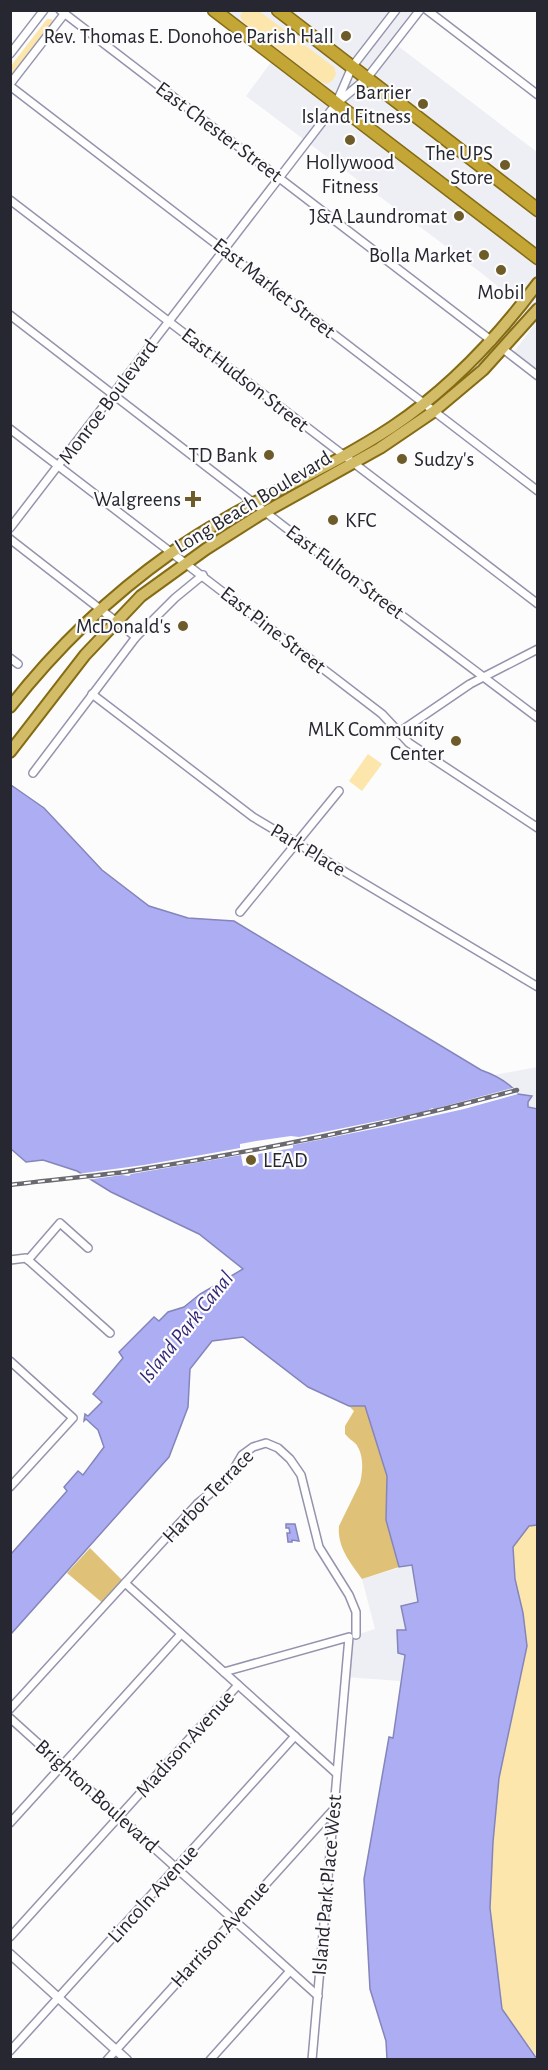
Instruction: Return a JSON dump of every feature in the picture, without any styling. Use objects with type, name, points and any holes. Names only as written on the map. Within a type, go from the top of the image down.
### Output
[{"type":"highway","points":[[214,10],[228,15],[336,104],[537,258]]},
{"type":"highway","points":[[278,10],[537,210]]},
{"type":"main road","name":"Long Beach Boulevard","points":[[10,706],[45,665],[100,608],[171,552],[253,502],[343,456],[394,426],[423,404],[492,341],[537,283]]},
{"type":"main road","name":"Long Beach Boulevard","points":[[10,752],[85,655],[141,596],[265,512],[380,448],[433,412],[458,393],[503,350],[537,309]]},
{"type":"street","points":[[10,54],[44,10]]},
{"type":"street","name":"Monroe Boulevard","points":[[336,104],[352,67],[396,10]]},
{"type":"street","name":"Monroe Boulevard","points":[[10,528],[336,104],[367,78],[420,10]]},
{"type":"street","points":[[427,10],[537,95]]},
{"type":"street","points":[[10,85],[64,12]]},
{"type":"street","name":"East Chester Street","points":[[64,12],[492,341]]},
{"type":"street","name":"East Market Street","points":[[10,85],[537,491]]},
{"type":"street","name":"East Hudson Street","points":[[10,200],[537,604]]},
{"type":"street","name":"East Fulton Street","points":[[10,315],[537,718]]},
{"type":"street","points":[[503,350],[537,376]]},
{"type":"street","name":"East Pine Street","points":[[10,429],[382,714],[398,733],[415,747],[537,828]]},
{"type":"street","points":[[10,539],[136,637]]},
{"type":"street","name":"Long Beach Boulevard","points":[[33,773],[136,637],[203,575]]},
{"type":"street","points":[[398,733],[484,677],[537,649]]},
{"type":"street","points":[[10,658],[18,664]]},
{"type":"street","name":"Park Place","points":[[92,694],[253,817],[537,987]]},
{"type":"street","points":[[240,912],[339,791]]},
{"type":"street","points":[[28,1260],[60,1223],[88,1248]]},
{"type":"street","points":[[10,1260],[26,1258],[110,1333]]},
{"type":"street","points":[[10,1361],[73,1418],[11,1485]]},
{"type":"street","name":"Harbor Terrace","points":[[125,1583],[197,1504],[228,1479],[242,1455],[253,1447],[266,1443],[278,1448],[290,1459],[301,1475],[319,1546],[349,1595],[356,1612],[353,1636]]},
{"type":"street","points":[[10,1709],[125,1583],[336,1773]]},
{"type":"street","points":[[10,1823],[181,1634]]},
{"type":"street","points":[[224,1672],[353,1636]]},
{"type":"street","name":"Island Park Place West","points":[[312,2060],[336,1773],[353,1636]]},
{"type":"street","name":"Madison Avenue","points":[[10,1937],[238,1685]]},
{"type":"street","name":"Brighton Boulevard","points":[[10,1718],[318,1996]]},
{"type":"street","name":"Lincoln Avenue","points":[[10,2051],[295,1736]]},
{"type":"street","name":"Harrison Avenue","points":[[107,2060],[333,1810]]},
{"type":"street","points":[[10,1954],[127,2060]]},
{"type":"street","points":[[210,2060],[290,1971]]},
{"type":"shaded area","points":[[230,10],[425,11],[398,46],[537,152],[537,319],[484,275],[246,96],[274,58],[223,19]]},
{"type":"shaded area","points":[[243,11],[259,11],[334,67],[336,74],[333,80],[327,84],[321,82],[243,22],[240,16]]},
{"type":"shaded area","points":[[47,19],[52,19],[54,24],[15,75],[11,75],[10,67]]},
{"type":"shaded area","points":[[537,321],[537,370],[514,352]]},
{"type":"shaded area","points":[[368,754],[382,764],[362,791],[349,781]]},
{"type":"shaded area","points":[[537,1067],[537,1109],[528,1108],[528,1102],[532,1097],[518,1094],[513,1087],[494,1075]]},
{"type":"shaded area","points":[[349,1406],[365,1406],[387,1476],[386,1520],[399,1567],[362,1579],[345,1554],[339,1534],[339,1526],[360,1483],[362,1473],[359,1448],[345,1434],[345,1426],[354,1411]]},
{"type":"shaded area","points":[[529,1525],[537,1525],[537,2057],[502,2009],[490,1908],[499,1778],[527,1646],[523,1613],[515,1579],[513,1547]]},
{"type":"shaded area","points":[[90,1548],[125,1583],[105,1605],[67,1573]]},
{"type":"shaded area","points":[[412,1564],[418,1602],[406,1630],[397,1630],[405,1654],[400,1681],[346,1677],[349,1637],[375,1629],[362,1579]]},
{"type":"water","name":"Island Park Canal","points":[[11,785],[44,808],[102,870],[149,906],[188,918],[234,921],[481,1070],[501,1079],[518,1094],[532,1096],[528,1107],[538,1109],[537,1525],[529,1526],[513,1547],[515,1579],[523,1613],[527,1646],[499,1778],[490,1908],[502,2009],[537,2059],[387,2059],[386,2041],[370,1989],[364,1879],[389,1737],[393,1738],[405,1655],[398,1653],[397,1630],[406,1630],[401,1606],[418,1602],[412,1565],[399,1567],[386,1520],[387,1476],[365,1406],[349,1406],[308,1387],[243,1337],[212,1341],[190,1369],[188,1407],[169,1457],[11,1634],[11,1554],[67,1491],[64,1487],[78,1471],[83,1475],[104,1447],[98,1430],[86,1419],[84,1421],[85,1414],[88,1416],[102,1402],[93,1394],[123,1358],[119,1352],[154,1317],[159,1321],[168,1312],[184,1307],[200,1294],[243,1269],[199,1234],[111,1192],[77,1171],[43,1160],[26,1162],[11,1149]]},
{"type":"water","points":[[286,1524],[295,1524],[299,1541],[288,1542],[287,1533],[290,1533]]},
{"type":"pier","points":[[513,1088],[518,1094],[464,1109],[258,1154],[259,1163],[243,1166],[241,1155],[129,1176],[86,1180],[77,1174],[240,1148],[240,1144],[256,1141],[299,1137],[427,1111]]},
{"type":"railway","points":[[10,1185],[124,1172],[223,1156],[370,1126],[517,1090]]},
{"type":"place","name":"Rev. Thomas E. Donohoe Parish Hall","points":[[346,36]]},
{"type":"place","name":"Barrier Island Fitness","points":[[423,104]]},
{"type":"place","name":"Hollywood Fitness","points":[[350,140]]},
{"type":"place","name":"The UPS Store","points":[[505,165]]},
{"type":"place","name":"J&A Laundromat","points":[[459,216]]},
{"type":"place","name":"Bolla Market","points":[[484,255]]},
{"type":"place","name":"Mobil","points":[[501,270]]},
{"type":"place","name":"TD Bank","points":[[269,455]]},
{"type":"place","name":"Sudzy's","points":[[402,459]]},
{"type":"place","name":"Walgreens","points":[[193,499]]},
{"type":"place","name":"KFC","points":[[333,520]]},
{"type":"place","name":"McDonald's","points":[[183,626]]},
{"type":"place","name":"MLK Community Center","points":[[456,741]]},
{"type":"place","name":"LEAD","points":[[251,1160]]}]
